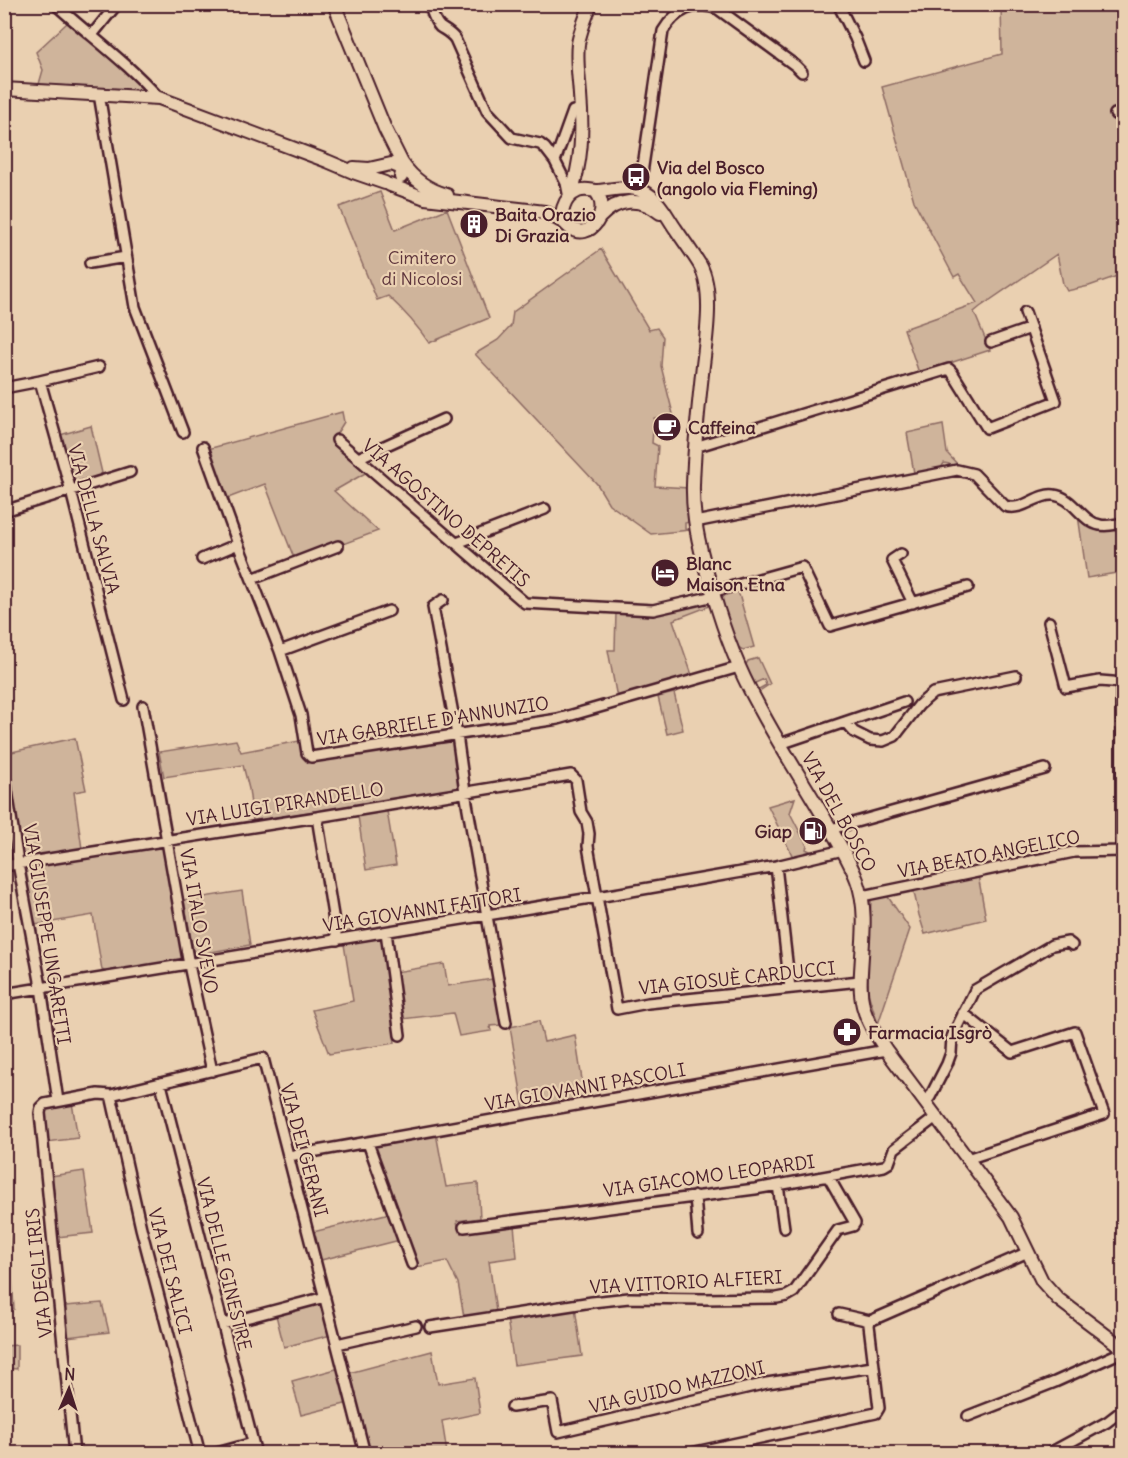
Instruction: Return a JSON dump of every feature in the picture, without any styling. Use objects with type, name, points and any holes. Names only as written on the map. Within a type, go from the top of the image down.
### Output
[{"type":"main road","points":[[334,4],[385,129],[392,167]]},
{"type":"main road","points":[[566,224],[562,213],[575,182],[583,127],[577,58],[578,44],[591,4]]},
{"type":"main road","points":[[4,89],[159,98],[425,198],[545,212],[572,230],[579,232],[591,229],[606,211],[621,203],[637,201],[657,210],[674,226]]},
{"type":"main road","points":[[385,129],[392,167]]},
{"type":"main road","points":[[581,149],[587,184],[602,201],[600,217]]},
{"type":"main road","points":[[327,160],[356,168],[392,167],[432,190],[453,197],[542,206],[560,204],[580,190],[621,187],[637,189]]},
{"type":"main road","points":[[387,184],[381,178],[392,167]]},
{"type":"main road","name":"VIA DEL BOSCO","points":[[637,189],[652,196],[662,207],[702,270],[707,288],[708,310],[695,447],[693,492],[695,522],[713,594],[739,667],[756,702],[852,867],[862,896],[864,929],[860,981],[867,1017],[886,1050],[1011,1216],[1042,1281],[1058,1299],[1124,1350]]},
{"type":"street","points":[[55,4],[93,35],[159,98]]},
{"type":"street","points":[[93,35],[117,4]]},
{"type":"street","points":[[429,4],[438,25],[455,39],[488,111],[512,138],[536,143],[545,148],[555,161],[566,183],[569,198]]},
{"type":"street","points":[[838,4],[864,61]]},
{"type":"street","points":[[637,189],[642,173],[663,31],[672,17],[680,11],[703,5],[718,9],[802,72]]},
{"type":"street","points":[[99,94],[135,307],[183,432]]},
{"type":"street","points":[[555,161],[573,111],[581,109]]},
{"type":"street","points":[[90,263],[126,257]]},
{"type":"street","points":[[695,447],[949,369],[987,428],[1056,401],[1025,312]]},
{"type":"street","points":[[991,342],[1031,328]]},
{"type":"street","points":[[4,388],[99,368]]},
{"type":"street","name":"VIA DELLA SALVIA","points":[[40,381],[71,490],[124,700]]},
{"type":"street","points":[[358,458],[444,419]]},
{"type":"street","name":"VIA AGOSTINO DEPRETIS","points":[[337,440],[525,603],[653,610],[802,567],[830,626],[913,603]]},
{"type":"street","name":"VIA GABRIELE D'ANNUNZIO","points":[[203,447],[280,651],[301,715],[307,753],[311,757],[558,719],[739,667]]},
{"type":"street","points":[[695,522],[957,470],[974,474],[1005,506],[1010,508],[1053,494],[1065,498],[1094,523],[1101,526],[1124,523]]},
{"type":"street","points":[[4,511],[130,472]]},
{"type":"street","points":[[457,543],[545,509]]},
{"type":"street","points":[[202,559],[238,544]]},
{"type":"street","points":[[252,579],[338,546]]},
{"type":"street","points":[[901,554],[892,560],[913,603],[968,587]]},
{"type":"street","points":[[443,600],[434,607],[506,1023]]},
{"type":"street","points":[[280,651],[389,611]]},
{"type":"street","points":[[1049,622],[1066,687],[1100,681],[1122,683],[1122,851]]},
{"type":"street","points":[[845,722],[854,732],[870,740],[883,741],[895,736],[919,705],[933,693],[1016,676]]},
{"type":"street","points":[[780,744],[904,702]]},
{"type":"street","name":"VIA ITALO SVEVO","points":[[143,706],[189,965],[212,1071]]},
{"type":"street","points":[[831,829],[1046,769]]},
{"type":"street","name":"VIA GIUSEPPE UNGARETTI","points":[[4,771],[58,1101]]},
{"type":"street","name":"VIA LUIGI PIRANDELLO","points":[[4,866],[571,775],[576,780],[581,812],[587,822],[588,846],[597,897]]},
{"type":"street","points":[[317,817],[337,940]]},
{"type":"street","name":"VIA GIOVANNI FATTORI","points":[[4,994],[597,897],[776,866],[843,850]]},
{"type":"street","name":"VIA BEATO ANGELICO","points":[[862,896],[1074,852],[1122,851]]},
{"type":"street","points":[[776,866],[790,988]]},
{"type":"street","name":"VIA GIOSUÈ CARDUCCI","points":[[597,897],[617,1009],[648,1003],[860,981]]},
{"type":"street","points":[[386,932],[400,1035]]},
{"type":"street","points":[[925,1102],[930,1097],[947,1064],[951,1053],[952,1037],[975,990],[1052,945],[1068,942],[1072,945]]},
{"type":"street","points":[[963,1013],[1012,1052],[1075,1032],[1104,1114],[967,1159]]},
{"type":"street","name":"VIA GIOVANNI PASCOLI","points":[[289,1156],[886,1050]]},
{"type":"street","name":"VIA DEI GERANI","points":[[58,1101],[98,1094],[111,1095],[263,1058],[364,1454]]},
{"type":"street","name":"VIA DELLE GINESTRE","points":[[161,1084],[256,1454]]},
{"type":"street","name":"VIA DEI SALICI","points":[[111,1095],[141,1228],[200,1454]]},
{"type":"street","name":"VIA DEGLI IRIS","points":[[58,1101],[45,1104],[40,1113],[74,1454]]},
{"type":"street","name":"VIA GIACOMO LEOPARDI","points":[[464,1227],[778,1185],[884,1166],[889,1163],[894,1149],[936,1117]]},
{"type":"street","points":[[368,1143],[412,1264]]},
{"type":"street","name":"VIA VITTORIO ALFIERI","points":[[430,1327],[582,1303],[629,1298],[704,1299],[787,1296],[794,1292],[838,1230],[853,1226],[855,1223],[828,1176]]},
{"type":"street","points":[[778,1185],[784,1228]]},
{"type":"street","points":[[694,1196],[698,1233]]},
{"type":"street","points":[[840,1314],[870,1321],[1028,1252]]},
{"type":"street","points":[[223,1324],[325,1297]]},
{"type":"street","points":[[686,1454],[876,1413],[879,1408],[868,1325],[870,1321]]},
{"type":"street","points":[[337,1344],[416,1326]]},
{"type":"street","points":[[968,1416],[1055,1382],[1124,1350]]},
{"type":"street","name":"VIA GUIDO MAZZONI","points":[[512,1407],[552,1401],[558,1431],[767,1383],[873,1367]]},
{"type":"street","points":[[1048,1454],[1107,1422],[1124,1409]]},
{"type":"street","points":[[213,1454],[253,1443]]},
{"type":"green space","points":[[1001,5],[1123,5],[1123,110],[1113,112],[1114,118],[1123,117],[1123,196],[1116,197],[1123,247],[1123,274],[1067,291],[1063,284],[1057,254],[974,312],[990,350],[919,373],[904,329],[977,303],[959,274],[954,277],[914,201],[882,87],[1002,54]]},
{"type":"green space","points":[[71,21],[148,91],[39,84],[43,70],[36,52]]},
{"type":"green space","name":"Cimitero di Nicolosi","points":[[380,192],[395,230],[447,209],[489,318],[429,343],[410,318],[388,296],[377,300],[339,207]]},
{"type":"green space","points":[[601,249],[649,330],[657,328],[663,337],[661,366],[673,414],[654,418],[652,443],[658,446],[655,486],[689,488],[689,522],[685,523],[685,529],[690,530],[651,534],[609,504],[597,484],[475,354],[498,340],[511,326],[513,312]]},
{"type":"green space","points":[[342,412],[344,422],[332,441],[367,472],[334,491],[378,531],[294,558],[265,484],[228,498],[208,449]]},
{"type":"green space","points":[[943,425],[947,453],[958,465],[950,466],[944,463],[941,468],[914,473],[907,433]]},
{"type":"green space","points":[[91,426],[102,473],[99,476],[74,483],[60,435]]},
{"type":"green space","points":[[1078,515],[1099,528],[1109,529],[1123,526],[1122,572],[1087,578]]},
{"type":"green space","points":[[738,591],[754,647],[743,650],[736,646],[721,600],[726,594]]},
{"type":"green space","points":[[708,603],[710,606],[673,620],[692,675],[617,698],[608,650],[615,650],[616,612],[653,614]]},
{"type":"green space","points":[[758,658],[770,684],[758,692],[757,690],[766,685],[764,679],[753,684],[745,666],[748,661]]},
{"type":"green space","points":[[674,693],[683,730],[667,734],[658,697]]},
{"type":"green space","points":[[75,738],[86,790],[74,792],[82,849],[22,858],[7,753]]},
{"type":"green space","points":[[453,739],[460,788],[253,821],[243,765],[164,777],[159,752],[236,740],[241,752],[299,741],[304,757],[310,760]]},
{"type":"green space","points":[[795,798],[790,813],[807,846],[806,849],[812,852],[793,857],[768,806]]},
{"type":"green space","points":[[387,811],[396,865],[366,870],[358,816]]},
{"type":"green space","points":[[165,846],[184,957],[181,962],[108,973],[102,970],[93,915],[35,925],[24,873],[28,866]]},
{"type":"green space","points":[[978,875],[986,919],[925,934],[913,888]]},
{"type":"green space","points":[[242,891],[250,945],[194,955],[184,900]]},
{"type":"green space","points":[[886,894],[910,929],[878,1024],[867,990],[866,970],[871,898]]},
{"type":"green space","points":[[382,938],[395,1043],[329,1054],[312,1010],[353,1001],[344,944]]},
{"type":"green space","points":[[444,964],[448,986],[492,979],[502,1025],[490,1026],[491,1031],[459,1036],[453,1013],[402,1019],[395,972]]},
{"type":"green space","points":[[539,1021],[544,1042],[575,1035],[585,1099],[524,1110],[510,1027]]},
{"type":"green space","points":[[72,1103],[78,1138],[47,1142],[44,1114],[56,1105]]},
{"type":"green space","points":[[436,1133],[446,1187],[478,1183],[480,1218],[457,1221],[459,1231],[514,1225],[517,1257],[489,1261],[496,1312],[494,1314],[464,1317],[458,1283],[447,1261],[417,1267],[375,1146]]},
{"type":"green space","points":[[4,1146],[14,1309],[4,1309]]},
{"type":"green space","points":[[84,1171],[93,1233],[57,1237],[51,1176]]},
{"type":"green space","points":[[390,1213],[400,1240],[321,1260],[313,1232]]},
{"type":"green space","points":[[323,1301],[331,1335],[284,1347],[276,1315]]},
{"type":"green space","points":[[102,1303],[109,1332],[67,1337],[65,1306]]},
{"type":"green space","points":[[575,1308],[582,1356],[514,1365],[507,1318]]},
{"type":"green space","points":[[17,1345],[17,1369],[5,1368],[5,1346]]},
{"type":"green space","points":[[432,1351],[438,1384],[475,1378],[480,1413],[442,1421],[447,1453],[370,1453],[349,1373]]},
{"type":"green space","points":[[340,1368],[349,1403],[301,1415],[292,1381]]},
{"type":"place","name":"Via del Bosco (angolo via Fleming)","points":[[636,177]]},
{"type":"place","name":"Baita Orazio Di Grazia","points":[[474,224]]},
{"type":"place","name":"Caffeina","points":[[667,427]]},
{"type":"place","name":"Blanc Maison Etna","points":[[665,573]]},
{"type":"place","name":"Giap","points":[[813,831]]},
{"type":"place","name":"Farmacia Isgrò","points":[[847,1032]]}]
